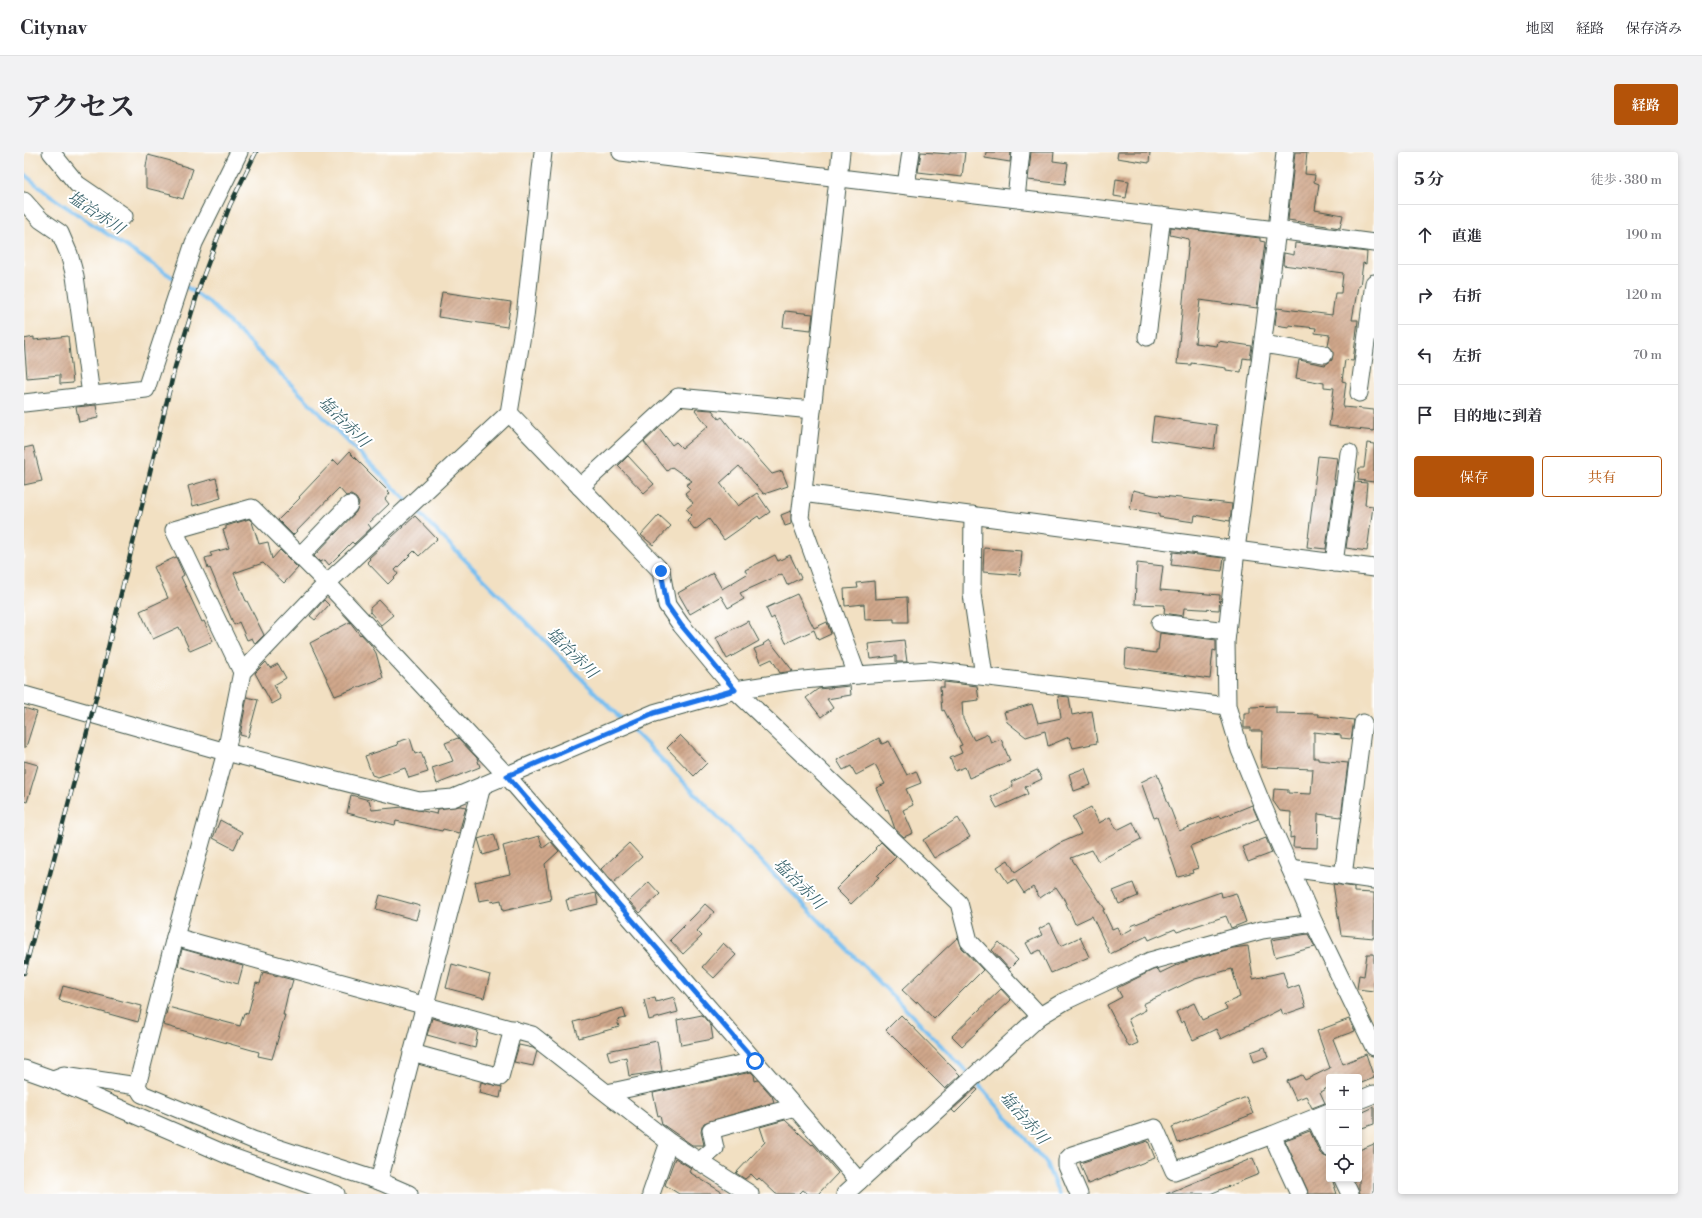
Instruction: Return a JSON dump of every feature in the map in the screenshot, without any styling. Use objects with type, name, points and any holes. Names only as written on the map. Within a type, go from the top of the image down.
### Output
[{"type":"street","points":[[51,152],[77,184],[124,216]]},
{"type":"street","points":[[24,403],[91,394],[146,389],[194,243],[239,152]]},
{"type":"street","points":[[409,1194],[379,1181],[252,1140],[142,1094],[137,1086],[175,937],[226,752],[242,672],[327,583],[509,414],[525,317],[543,152]]},
{"type":"street","points":[[621,152],[1016,198],[1374,243]]},
{"type":"street","points":[[842,152],[800,518],[857,675]]},
{"type":"street","points":[[906,185],[911,152]]},
{"type":"street","points":[[1016,198],[1021,152]]},
{"type":"street","points":[[1285,152],[1277,230],[1227,631],[1227,706],[1240,750],[1290,868],[1314,923],[1374,1046]]},
{"type":"street","points":[[24,201],[41,220],[60,233],[68,254],[75,276],[91,394]]},
{"type":"street","points":[[1147,337],[1162,216]]},
{"type":"street","points":[[1359,393],[1374,283]]},
{"type":"street","points":[[1263,344],[1324,354]]},
{"type":"street","points":[[580,487],[678,397],[812,410]]},
{"type":"street","points":[[509,414],[661,571],[667,605],[681,625],[735,690],[959,903],[969,941],[1040,1016]]},
{"type":"street","points":[[1334,563],[1349,453]]},
{"type":"street","points":[[802,493],[1374,568]]},
{"type":"street","points":[[300,556],[349,505]]},
{"type":"street","points":[[242,672],[174,530],[252,508],[327,583],[507,776],[859,1181]]},
{"type":"street","points":[[973,515],[972,594],[984,676]]},
{"type":"street","points":[[1160,623],[1227,631]]},
{"type":"street","points":[[24,695],[226,752],[419,800],[453,798],[654,713],[735,690],[793,681],[930,670],[1227,706]]},
{"type":"street","points":[[1343,876],[1362,723]]},
{"type":"street","points":[[379,1181],[482,786]]},
{"type":"street","points":[[1290,868],[1374,880]]},
{"type":"street","points":[[845,1194],[1040,1016],[1066,1001],[1150,961],[1262,930],[1314,923]]},
{"type":"street","points":[[175,937],[532,1034],[669,1142],[750,1194]]},
{"type":"street","points":[[412,1054],[500,1077],[513,1029]]},
{"type":"street","points":[[606,1093],[755,1061]]},
{"type":"street","points":[[24,1069],[52,1079],[232,1157],[336,1194]]},
{"type":"street","points":[[52,1079],[64,1075],[137,1086]]},
{"type":"street","points":[[1362,1099],[1374,1094]]},
{"type":"street","points":[[699,1162],[715,1148],[711,1130],[795,1107]]},
{"type":"street","points":[[1079,1194],[1067,1166],[1068,1160],[1072,1155],[1155,1128],[1174,1171],[1322,1115],[1329,1146]]},
{"type":"street","points":[[1272,1135],[1299,1194]]},
{"type":"street","points":[[651,1194],[669,1142]]},
{"type":"street","points":[[1344,1182],[1350,1194]]},
{"type":"building","points":[[921,152],[950,154],[950,152],[965,152],[962,177],[918,172]]},
{"type":"building","points":[[986,152],[1011,152],[1010,162],[985,158]]},
{"type":"building","points":[[1031,152],[1054,152],[1053,161],[1068,163],[1065,184],[1028,180]]},
{"type":"building","points":[[1118,152],[1150,152],[1149,163],[1117,158]]},
{"type":"building","points":[[1295,152],[1307,152],[1305,174],[1315,175],[1314,182],[1319,184],[1315,210],[1343,215],[1340,228],[1288,220]]},
{"type":"building","points":[[148,155],[193,169],[183,199],[170,195],[171,194],[146,188],[146,167]]},
{"type":"building","points":[[1116,179],[1129,181],[1126,198],[1114,196]]},
{"type":"building","points":[[1171,227],[1260,238],[1260,241],[1265,242],[1257,308],[1200,300],[1195,343],[1217,346],[1218,341],[1252,346],[1250,359],[1243,358],[1241,372],[1226,370],[1226,368],[1191,363],[1191,365],[1177,364],[1189,239],[1170,235]]},
{"type":"building","points":[[1295,243],[1367,252],[1366,264],[1363,263],[1360,286],[1358,286],[1352,320],[1358,320],[1353,361],[1345,360],[1342,381],[1346,382],[1343,407],[1374,410],[1374,431],[1329,426],[1334,388],[1324,387],[1324,383],[1296,378],[1299,360],[1325,365],[1332,360],[1333,351],[1328,345],[1330,335],[1315,333],[1316,328],[1275,325],[1277,308],[1332,315],[1335,293],[1341,293],[1343,273],[1283,265],[1284,253],[1294,255]]},
{"type":"building","points":[[442,292],[511,302],[507,327],[438,317]]},
{"type":"building","points":[[785,311],[813,314],[811,330],[783,327]]},
{"type":"building","points":[[68,336],[73,383],[60,384],[60,375],[27,378],[24,339],[34,337],[34,340]]},
{"type":"building","points":[[96,405],[98,418],[79,422],[76,407]]},
{"type":"building","points":[[695,410],[712,410],[719,419],[722,417],[740,440],[741,439],[772,474],[782,471],[788,486],[764,494],[739,466],[720,483],[738,506],[757,493],[770,512],[760,519],[758,516],[724,540],[709,519],[695,530],[687,520],[692,515],[686,509],[693,503],[685,493],[690,489],[686,485],[692,481],[672,467],[667,471],[644,442],[659,428],[672,445],[676,442],[682,448],[708,426]]},
{"type":"building","points":[[1154,416],[1217,425],[1214,449],[1151,440]]},
{"type":"building","points":[[1367,443],[1374,444],[1374,482],[1358,480],[1359,468],[1364,468]]},
{"type":"building","points":[[33,446],[42,481],[24,485],[24,448]]},
{"type":"building","points":[[349,452],[390,493],[385,499],[389,504],[368,524],[371,528],[354,544],[352,542],[329,565],[325,560],[320,562],[314,556],[356,512],[359,503],[356,498],[351,495],[346,496],[339,488],[293,535],[278,520],[334,460],[338,464]]},
{"type":"building","points":[[628,456],[654,484],[644,493],[618,466]]},
{"type":"building","points":[[1318,456],[1337,458],[1326,549],[1307,547]]},
{"type":"building","points":[[216,478],[221,498],[193,506],[188,486]]},
{"type":"building","points":[[1355,482],[1367,483],[1365,505],[1373,506],[1367,551],[1346,548]]},
{"type":"building","points":[[1133,490],[1154,495],[1232,504],[1230,521],[1195,515],[1194,522],[1159,517],[1159,514],[1130,509]]},
{"type":"building","points":[[791,511],[791,524],[785,526],[781,515]]},
{"type":"building","points":[[659,515],[671,526],[653,545],[641,535]]},
{"type":"building","points":[[415,516],[437,539],[419,556],[414,551],[395,570],[398,574],[388,584],[367,562],[370,559],[369,558]]},
{"type":"building","points":[[249,519],[252,522],[259,544],[268,542],[272,559],[280,550],[298,568],[284,583],[263,563],[234,573],[246,601],[264,635],[255,644],[252,638],[247,640],[239,622],[234,625],[210,568],[208,569],[205,558],[212,556],[210,553],[229,548],[223,530],[226,529],[226,526]]},
{"type":"building","points":[[984,548],[1022,551],[1020,575],[983,572]]},
{"type":"building","points":[[1173,552],[1224,558],[1222,571],[1171,565]]},
{"type":"building","points":[[775,555],[778,561],[790,555],[801,578],[787,585],[782,574],[740,593],[744,599],[728,608],[721,596],[690,614],[678,593],[713,573],[722,589],[747,574],[745,570]]},
{"type":"building","points":[[176,557],[184,575],[181,577],[202,622],[204,621],[213,641],[190,651],[179,627],[153,639],[140,611],[168,598],[154,567]]},
{"type":"building","points":[[1137,563],[1163,566],[1160,590],[1220,595],[1219,610],[1184,608],[1183,616],[1164,613],[1165,605],[1135,604]]},
{"type":"building","points":[[874,581],[875,599],[907,597],[908,622],[894,622],[894,619],[865,620],[864,604],[845,606],[844,589],[858,588],[857,583]]},
{"type":"building","points":[[797,594],[814,628],[827,622],[831,634],[818,640],[814,630],[786,643],[774,617],[771,619],[766,608]]},
{"type":"building","points":[[324,600],[329,605],[315,620],[310,616]]},
{"type":"building","points":[[379,600],[393,615],[381,625],[370,612],[370,608]]},
{"type":"building","points":[[748,621],[759,641],[727,659],[716,638]]},
{"type":"building","points":[[350,622],[360,635],[361,634],[371,645],[376,653],[383,678],[335,696],[310,643]]},
{"type":"building","points":[[1160,633],[1216,640],[1216,651],[1213,650],[1210,679],[1125,667],[1126,649],[1156,653],[1156,650],[1158,650]]},
{"type":"building","points":[[769,640],[793,671],[780,673],[772,659],[761,664],[754,649],[764,645],[763,644]]},
{"type":"building","points":[[904,640],[907,662],[896,662],[896,656],[870,659],[868,644]]},
{"type":"building","points":[[266,662],[270,668],[278,664],[286,678],[274,685],[281,699],[272,704],[255,673]]},
{"type":"building","points":[[944,682],[977,686],[979,700],[962,702],[963,719],[974,740],[988,734],[991,743],[1001,739],[1010,761],[969,778],[965,767],[955,771],[950,758],[962,753],[959,746],[962,745],[944,710],[942,711],[940,687],[944,687]]},
{"type":"building","points":[[850,686],[851,695],[827,699],[833,708],[821,717],[806,698],[818,689]]},
{"type":"building","points":[[1058,696],[1069,697],[1072,715],[1092,711],[1097,743],[1073,748],[1069,737],[1048,746],[1045,731],[1026,737],[1007,722],[1004,712],[1032,704],[1038,723],[1061,718]]},
{"type":"building","points":[[247,697],[258,700],[248,737],[240,735]]},
{"type":"building","points":[[1276,706],[1276,713],[1318,714],[1318,716],[1354,720],[1351,739],[1341,738],[1341,735],[1314,732],[1314,758],[1318,758],[1318,760],[1348,763],[1341,817],[1318,814],[1317,848],[1293,847],[1294,837],[1290,838],[1291,812],[1280,811],[1273,801],[1274,789],[1288,790],[1288,793],[1311,794],[1313,769],[1261,767],[1262,731],[1251,731],[1251,728],[1244,728],[1244,713],[1250,713],[1250,707]]},
{"type":"building","points":[[24,708],[37,712],[26,747],[24,747]]},
{"type":"building","points":[[680,735],[707,763],[694,776],[667,748]]},
{"type":"building","points":[[410,738],[415,754],[421,752],[428,772],[409,778],[405,768],[378,777],[372,775],[365,756],[398,745],[397,742]]},
{"type":"building","points":[[458,738],[477,758],[480,767],[437,784],[432,768],[453,761],[445,743]]},
{"type":"building","points":[[879,738],[882,744],[889,741],[907,775],[916,771],[921,783],[906,789],[913,805],[903,810],[913,833],[904,837],[895,829],[888,809],[886,810],[876,788],[885,784],[875,765],[856,775],[851,766],[843,770],[837,760]]},
{"type":"building","points":[[24,761],[38,765],[27,802],[24,801]]},
{"type":"building","points":[[1085,768],[1091,785],[1074,791],[1069,774]]},
{"type":"building","points":[[1037,770],[1042,779],[1025,787],[1028,794],[997,808],[991,797],[1013,786],[1011,782]]},
{"type":"building","points":[[1157,774],[1179,831],[1219,816],[1220,818],[1252,805],[1258,819],[1190,846],[1198,868],[1192,870],[1193,873],[1178,877],[1157,817],[1154,818],[1141,782]]},
{"type":"building","points":[[351,795],[369,800],[372,810],[403,807],[437,814],[438,809],[460,806],[466,807],[459,833],[443,829],[442,831],[396,821],[395,825],[347,813]]},
{"type":"building","points":[[1091,807],[1099,823],[1110,817],[1117,830],[1133,822],[1141,839],[1098,861],[1092,850],[1071,858],[1105,909],[1103,910],[1112,929],[1117,927],[1121,935],[1132,929],[1131,926],[1183,905],[1221,892],[1222,897],[1236,893],[1246,922],[1231,928],[1226,916],[1177,932],[1175,929],[1149,940],[1147,936],[1110,954],[1092,916],[1075,924],[1064,899],[1056,887],[1040,898],[1033,887],[1024,893],[1015,879],[1008,883],[997,867],[1008,860],[1015,872],[1058,844],[1081,834],[1072,817]]},
{"type":"building","points":[[958,818],[970,837],[934,858],[923,840]]},
{"type":"building","points":[[220,820],[242,832],[234,849],[213,838]]},
{"type":"building","points":[[494,834],[499,850],[483,855],[478,839]]},
{"type":"building","points":[[539,836],[543,848],[551,842],[559,851],[545,864],[551,900],[503,911],[501,900],[491,902],[490,899],[479,901],[475,882],[510,874],[503,846]]},
{"type":"building","points":[[1266,838],[1272,853],[1248,862],[1242,847]]},
{"type":"building","points":[[881,842],[896,857],[877,876],[879,877],[851,904],[836,889],[876,849],[875,848]]},
{"type":"building","points":[[629,843],[642,857],[613,883],[601,869]]},
{"type":"building","points":[[649,882],[660,894],[640,913],[629,901]]},
{"type":"building","points":[[1133,883],[1138,896],[1119,904],[1113,891]]},
{"type":"building","points":[[1333,884],[1354,887],[1354,892],[1374,893],[1374,938],[1341,935]]},
{"type":"building","points":[[596,893],[598,904],[569,911],[566,900]]},
{"type":"building","points":[[380,895],[420,906],[416,920],[376,909]]},
{"type":"building","points":[[705,904],[714,912],[697,931],[702,936],[683,954],[670,940]]},
{"type":"building","points":[[1050,923],[1061,946],[1080,937],[1089,957],[1051,973],[1040,950],[1032,954],[1026,943],[1042,935],[1039,929]]},
{"type":"building","points":[[1308,934],[1315,947],[1275,957],[1271,940]]},
{"type":"building","points":[[958,937],[962,948],[983,970],[934,1019],[917,1001],[916,1003],[902,990]]},
{"type":"building","points":[[999,942],[1018,960],[1009,969],[992,950]]},
{"type":"building","points":[[723,943],[736,955],[714,978],[702,967]]},
{"type":"building","points":[[1248,946],[1253,979],[1283,972],[1288,989],[1299,985],[1306,1007],[1283,1015],[1281,1009],[1221,1039],[1216,1029],[1193,1040],[1184,1021],[1181,1023],[1176,1012],[1194,1003],[1202,1020],[1227,1009],[1224,1004],[1240,997],[1232,969],[1195,979],[1143,1004],[1146,1010],[1128,1019],[1138,1043],[1129,1047],[1107,1005],[1122,997],[1117,988],[1153,970],[1158,969],[1160,973],[1181,963],[1233,948]]},
{"type":"building","points":[[182,949],[243,966],[238,984],[178,966]]},
{"type":"building","points":[[1367,954],[1374,954],[1374,991],[1357,989],[1359,975],[1364,976]]},
{"type":"building","points":[[452,964],[490,975],[484,998],[446,988]]},
{"type":"building","points":[[263,972],[293,980],[290,990],[289,989],[283,1015],[285,1015],[272,1059],[258,1056],[259,1052],[163,1025],[168,1007],[240,1026],[244,1013],[248,1014],[256,983],[260,984]]},
{"type":"building","points":[[63,986],[142,1006],[138,1022],[59,1000]]},
{"type":"building","points":[[1001,989],[1011,1000],[962,1046],[952,1036]]},
{"type":"building","points":[[655,997],[656,1002],[674,997],[678,1012],[649,1020],[644,1000]]},
{"type":"building","points":[[623,1008],[626,1018],[617,1020],[619,1027],[579,1038],[574,1022]]},
{"type":"building","points":[[702,1015],[711,1026],[713,1039],[681,1045],[677,1020]]},
{"type":"building","points":[[901,1015],[960,1075],[945,1089],[886,1030]]},
{"type":"building","points":[[432,1018],[478,1031],[475,1048],[427,1035]]},
{"type":"building","points":[[1349,1019],[1355,1031],[1333,1039],[1343,1064],[1366,1054],[1374,1078],[1362,1083],[1362,1074],[1326,1074],[1326,1089],[1320,1092],[1325,1103],[1312,1108],[1306,1096],[1296,1100],[1287,1081],[1302,1075],[1305,1080],[1330,1068],[1317,1031]]},
{"type":"building","points":[[657,1041],[662,1071],[629,1076],[626,1057],[610,1061],[607,1051]]},
{"type":"building","points":[[519,1045],[533,1048],[537,1051],[533,1066],[514,1062]]},
{"type":"building","points":[[1265,1047],[1268,1057],[1254,1062],[1251,1052]]},
{"type":"building","points":[[751,1072],[754,1075],[755,1081],[758,1080],[772,1096],[774,1102],[704,1123],[701,1132],[704,1145],[692,1145],[662,1124],[660,1115],[658,1116],[653,1093]]},
{"type":"building","points":[[481,1082],[502,1087],[500,1098],[479,1093]]},
{"type":"building","points":[[976,1088],[978,1090],[955,1113],[952,1110]]},
{"type":"building","points":[[1246,1097],[1253,1114],[1178,1143],[1172,1127]]},
{"type":"building","points":[[1374,1107],[1374,1124],[1362,1128],[1362,1113]]},
{"type":"building","points":[[785,1120],[812,1145],[813,1144],[838,1173],[818,1194],[808,1194],[803,1190],[799,1194],[776,1194],[759,1178],[757,1180],[751,1174],[745,1179],[736,1173],[765,1142],[760,1127]]},
{"type":"building","points":[[1310,1131],[1320,1153],[1326,1157],[1326,1182],[1333,1182],[1337,1194],[1309,1194],[1285,1140]]},
{"type":"building","points":[[1148,1141],[1155,1158],[1088,1184],[1080,1163]]},
{"type":"building","points":[[1374,1144],[1374,1194],[1360,1194],[1359,1182],[1362,1182],[1362,1149]]},
{"type":"building","points":[[675,1158],[691,1168],[689,1172],[725,1194],[679,1194],[665,1185]]},
{"type":"building","points":[[1253,1158],[1259,1174],[1210,1194],[1166,1194]]},
{"type":"waterway","name":"塩冶赤川","points":[[24,174],[50,196],[178,281]]},
{"type":"waterway","name":"塩冶赤川","points":[[185,286],[210,303],[408,502]]},
{"type":"waterway","name":"塩冶赤川","points":[[413,507],[624,722]]},
{"type":"waterway","name":"塩冶赤川","points":[[631,728],[970,1075]]},
{"type":"waterway","name":"塩冶赤川","points":[[975,1080],[1046,1163],[1059,1194]]},
{"type":"railway","points":[[24,973],[98,690],[175,367],[201,282],[230,205],[256,152]]},
{"type":"route","points":[[661,571],[667,605],[681,625],[735,690],[654,713],[620,726],[507,776],[755,1061]]}]
